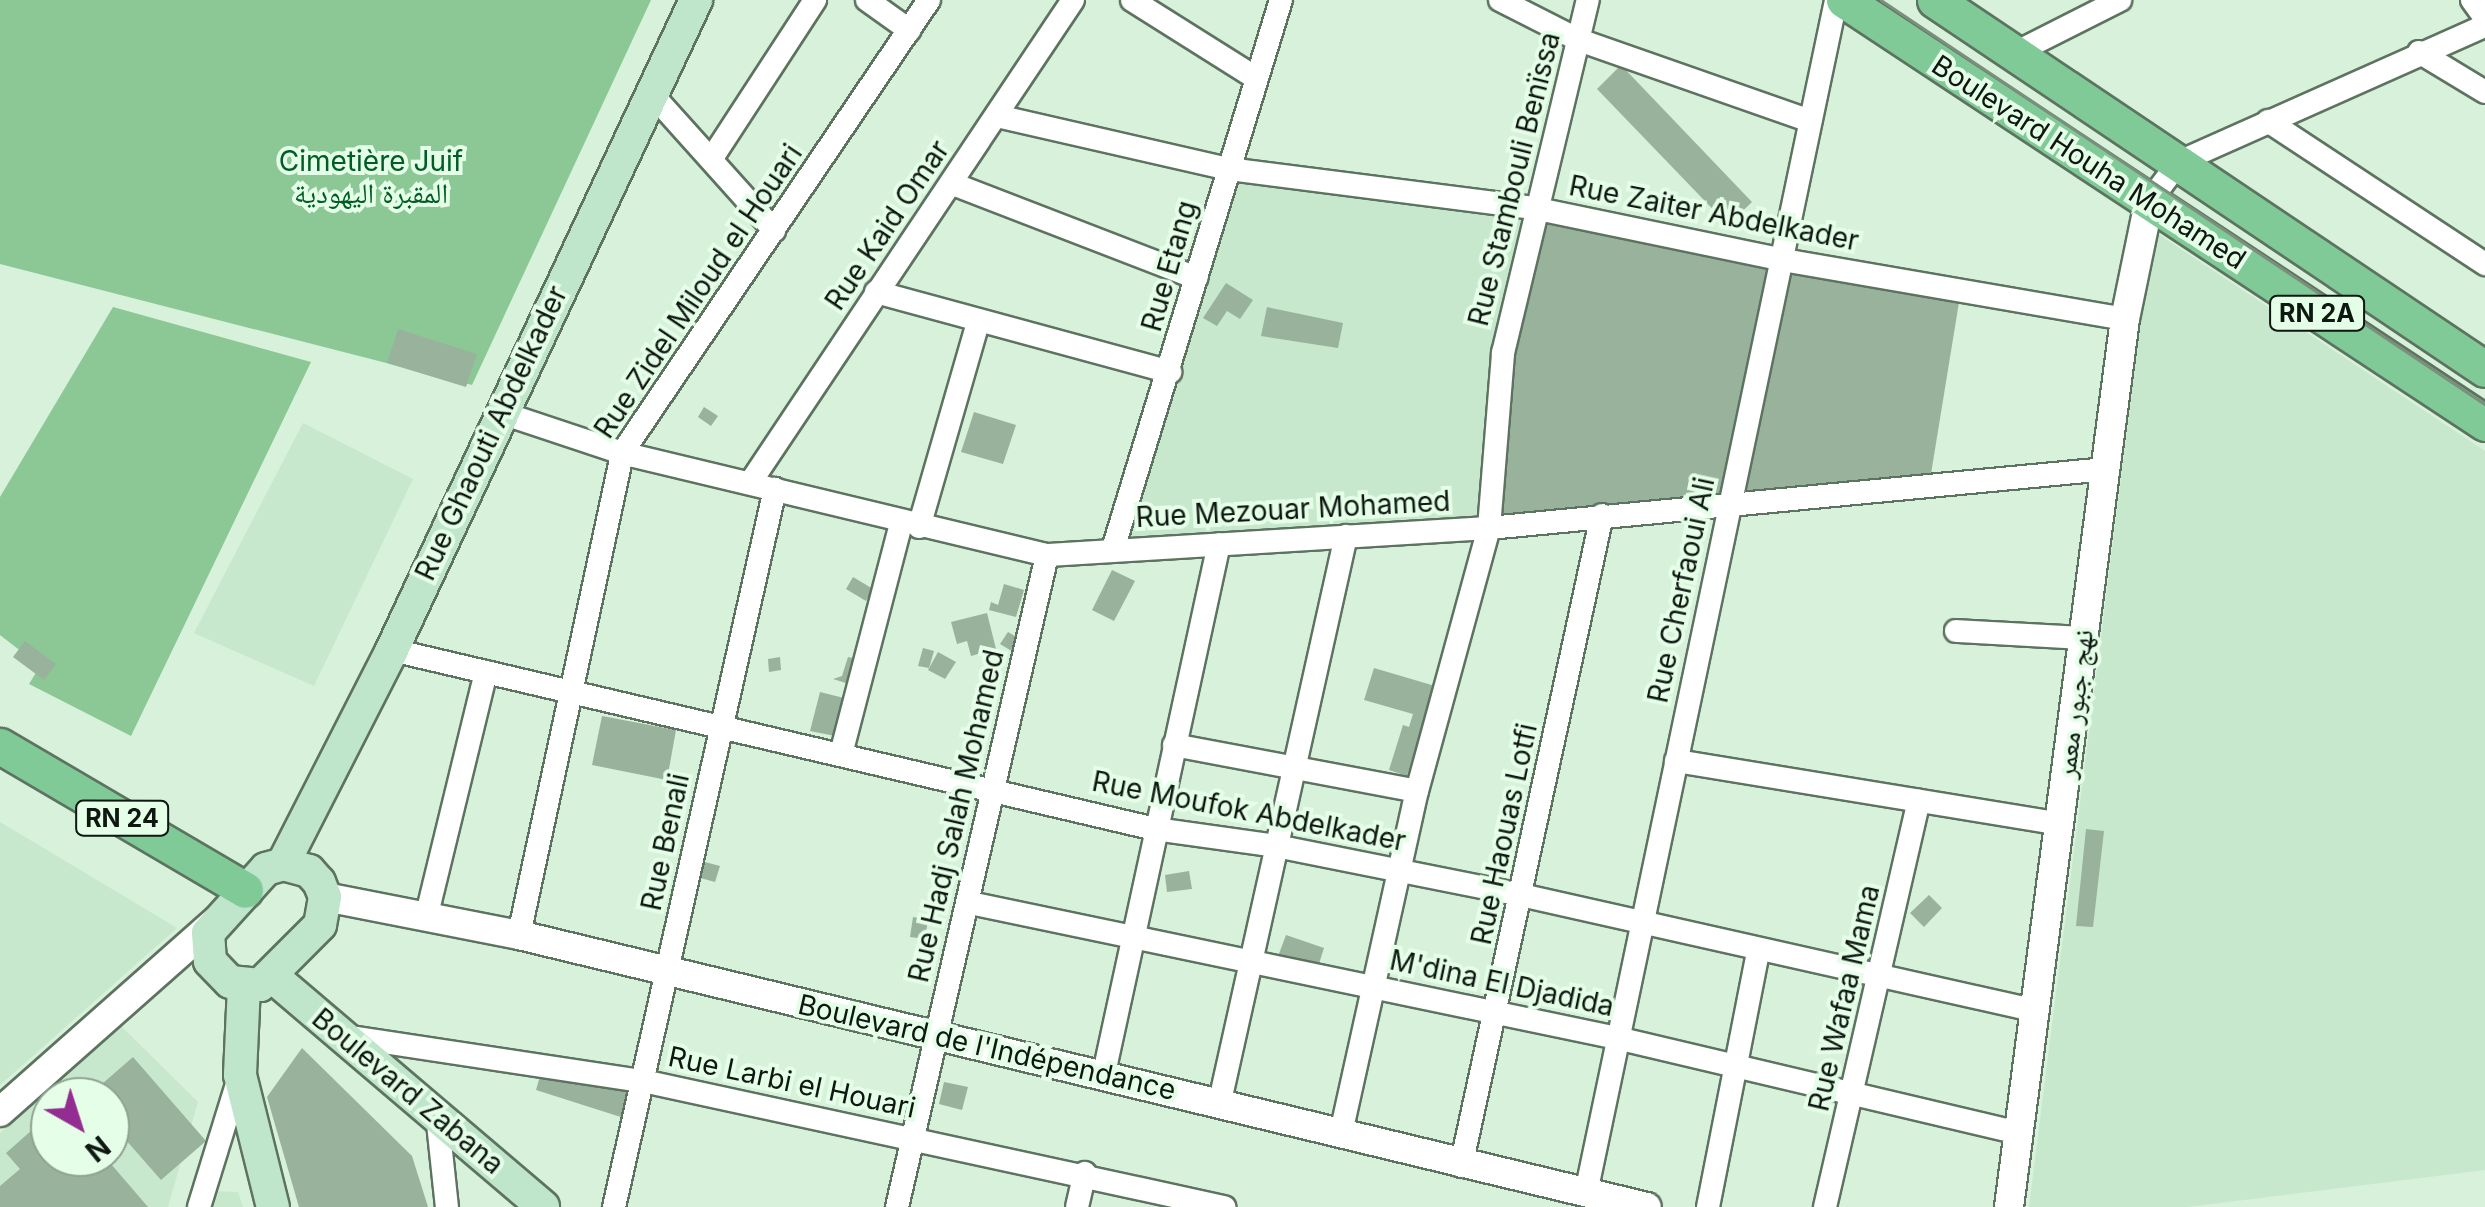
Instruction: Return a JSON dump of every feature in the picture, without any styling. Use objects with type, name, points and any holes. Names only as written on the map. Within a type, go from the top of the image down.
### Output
[{"type":"main road","name":"Rue Ghaouti Abdelkader","points":[[282,864],[392,650],[499,412],[696,0]]},
{"type":"main road","name":"Boulevard Houha Mohamed","points":[[1840,0],[2485,424]]},
{"type":"main road","name":"Boulevard Houha Mohamed","points":[[1935,0],[2485,369]]},
{"type":"main road","name":"RN 24","points":[[0,746],[244,890]]},
{"type":"main road","points":[[214,923],[244,890],[282,864],[308,871],[325,897],[320,925],[258,981],[240,1075],[274,1207]]},
{"type":"main road","name":"Boulevard Zabana","points":[[214,923],[210,961],[218,974],[258,981],[344,1036],[544,1207]]},
{"type":"street","points":[[712,158],[815,0]]},
{"type":"street","points":[[867,0],[909,30]]},
{"type":"street","name":"Rue Zidel Miloud el Houari","points":[[518,934],[574,692],[622,453],[928,0]]},
{"type":"street","name":"Rue Kaid Omar","points":[[750,483],[1073,0]]},
{"type":"street","points":[[1132,0],[1256,78]]},
{"type":"street","name":"Rue Etang","points":[[1113,549],[1281,0]]},
{"type":"street","points":[[1500,0],[1579,40],[1810,121]]},
{"type":"street","name":"Rue Stambouli Benïssa","points":[[1341,1134],[1418,791],[1489,528],[1503,353],[1533,208],[1588,0]]},
{"type":"street","name":"Rue Cherfaoui Ali","points":[[1586,1194],[1810,121],[1840,0]]},
{"type":"street","points":[[2015,53],[2118,0]]},
{"type":"street","points":[[2149,202],[2179,162],[2485,22],[2472,0]]},
{"type":"street","points":[[2419,52],[2485,92]]},
{"type":"street","points":[[650,92],[774,230]]},
{"type":"street","name":"Rue Zaiter Abdelkader","points":[[997,116],[1229,169],[1533,208],[1783,260],[2124,318]]},
{"type":"street","points":[[2268,121],[2485,264]]},
{"type":"street","points":[[952,184],[1197,278]]},
{"type":"street","name":"نهج جبور معمر","points":[[2009,1207],[2124,318],[2149,202]]},
{"type":"street","points":[[876,292],[1170,372]]},
{"type":"street","points":[[842,754],[910,525],[978,322]]},
{"type":"street","name":"Rue Mezouar Mohamed","points":[[499,412],[622,453],[1047,556],[1489,528],[2106,469]]},
{"type":"street","name":"Rue Benali","points":[[614,1207],[776,489]]},
{"type":"street","name":"Rue Haouas Lotfi","points":[[1461,1166],[1602,515]]},
{"type":"street","points":[[1220,1102],[1346,536]]},
{"type":"street","points":[[1104,1073],[1219,544]]},
{"type":"street","name":"Rue Hadj Salah Mohamed","points":[[897,1207],[1047,556]]},
{"type":"street","points":[[1956,631],[2081,638]]},
{"type":"street","name":"Rue Moufok Abdelkader","points":[[392,650],[996,788],[1155,830],[1276,846],[1521,894],[1880,980],[2037,1012]]},
{"type":"street","points":[[427,914],[486,672]]},
{"type":"street","points":[[1174,745],[1418,791]]},
{"type":"street","points":[[1676,762],[2059,824]]},
{"type":"street","name":"Rue Wafaa Mama","points":[[1825,1207],[1854,1096],[1919,801]]},
{"type":"street","name":"Boulevard de l'Indépendance","points":[[325,897],[518,934],[934,1037],[1104,1073],[1461,1166],[1647,1207]]},
{"type":"street","name":"M'dina El Djadida","points":[[970,903],[1617,1038],[2020,1132]]},
{"type":"street","points":[[0,1112],[214,923]]},
{"type":"street","points":[[1708,1207],[1758,951]]},
{"type":"street","name":"Rue Larbi el Houari","points":[[344,1036],[643,1081],[1085,1173],[1209,1206]]},
{"type":"street","points":[[198,1207],[240,1075]]},
{"type":"street","points":[[437,1114],[447,1207]]},
{"type":"street","points":[[1078,1207],[1085,1173]]},
{"type":"shaded area","points":[[1229,169],[1533,208],[1489,528],[1113,549]]},
{"type":"shaded area","points":[[2158,234],[2485,451],[2485,1170],[2188,1207],[2029,1207],[2151,241]]},
{"type":"shaded area","points":[[303,423],[413,479],[314,686],[194,633]]},
{"type":"shaded area","points":[[0,822],[177,928],[0,1085]]},
{"type":"shaded area","points":[[120,1025],[198,1102],[168,1207],[0,1207],[0,1133],[30,1106],[30,1177],[130,1177],[130,1077],[62,1077]]},
{"type":"shaded area","points":[[212,1191],[238,1192],[243,1207],[209,1207]]},
{"type":"green space","name":"Cimetière Juif المقبرة اليهودية","points":[[0,0],[651,0],[472,385],[0,264]]},
{"type":"green space","points":[[113,307],[311,362],[131,736],[29,684],[40,666],[0,635],[0,497]]},
{"type":"building","points":[[1621,65],[1752,202],[1728,225],[1597,89]]},
{"type":"building","points":[[1533,208],[1783,260],[1730,506],[1489,528]]},
{"type":"building","points":[[1793,261],[1961,290],[1929,486],[1741,493]]},
{"type":"building","points":[[1226,283],[1253,300],[1240,319],[1227,311],[1217,326],[1203,318]]},
{"type":"building","points":[[1267,307],[1343,323],[1338,348],[1261,336]]},
{"type":"building","points":[[398,329],[477,354],[466,387],[387,363]]},
{"type":"building","points":[[704,407],[718,416],[711,426],[698,417]]},
{"type":"building","points":[[974,412],[1016,425],[1003,464],[961,452]]},
{"type":"building","points":[[1112,570],[1135,581],[1114,621],[1092,610]]},
{"type":"building","points":[[853,577],[873,589],[866,601],[846,589]]},
{"type":"building","points":[[1004,584],[1024,590],[1016,617],[989,610],[991,602],[998,605]]},
{"type":"building","points":[[987,613],[996,649],[971,656],[967,641],[957,644],[951,622]]},
{"type":"building","points":[[1008,632],[1022,640],[1015,653],[1000,644]]},
{"type":"building","points":[[25,641],[56,664],[44,680],[13,657]]},
{"type":"building","points":[[923,648],[934,651],[929,668],[918,666]]},
{"type":"building","points":[[938,652],[956,662],[945,679],[928,670]]},
{"type":"building","points":[[780,657],[781,670],[769,672],[768,659]]},
{"type":"building","points":[[848,657],[857,659],[849,684],[833,679],[842,676]]},
{"type":"building","points":[[1374,668],[1435,686],[1407,776],[1389,770],[1403,725],[1409,727],[1413,714],[1364,700]]},
{"type":"building","points":[[820,692],[844,698],[835,736],[810,731]]},
{"type":"building","points":[[602,716],[676,730],[667,780],[592,765]]},
{"type":"building","points":[[2086,829],[2104,831],[2093,927],[2076,926]]},
{"type":"building","points":[[701,861],[720,866],[715,882],[697,877]]},
{"type":"building","points":[[1189,871],[1192,889],[1167,892],[1165,875]]},
{"type":"building","points":[[1929,895],[1942,908],[1924,927],[1910,913]]},
{"type":"building","points":[[913,917],[928,920],[925,939],[910,937]]},
{"type":"building","points":[[1286,935],[1324,948],[1316,973],[1277,959]]},
{"type":"building","points":[[302,1048],[412,1156],[428,1207],[299,1207],[267,1097]]},
{"type":"building","points":[[133,1057],[206,1141],[161,1180],[130,1145],[130,1077],[110,1077]]},
{"type":"building","points":[[542,1069],[634,1094],[627,1119],[536,1090]]},
{"type":"building","points":[[944,1082],[968,1087],[962,1110],[939,1104]]},
{"type":"building","points":[[30,1132],[30,1177],[122,1177],[148,1207],[0,1207],[0,1186],[20,1169],[6,1153]]},
{"type":"tram line","points":[[1881,0],[2485,404]]}]
